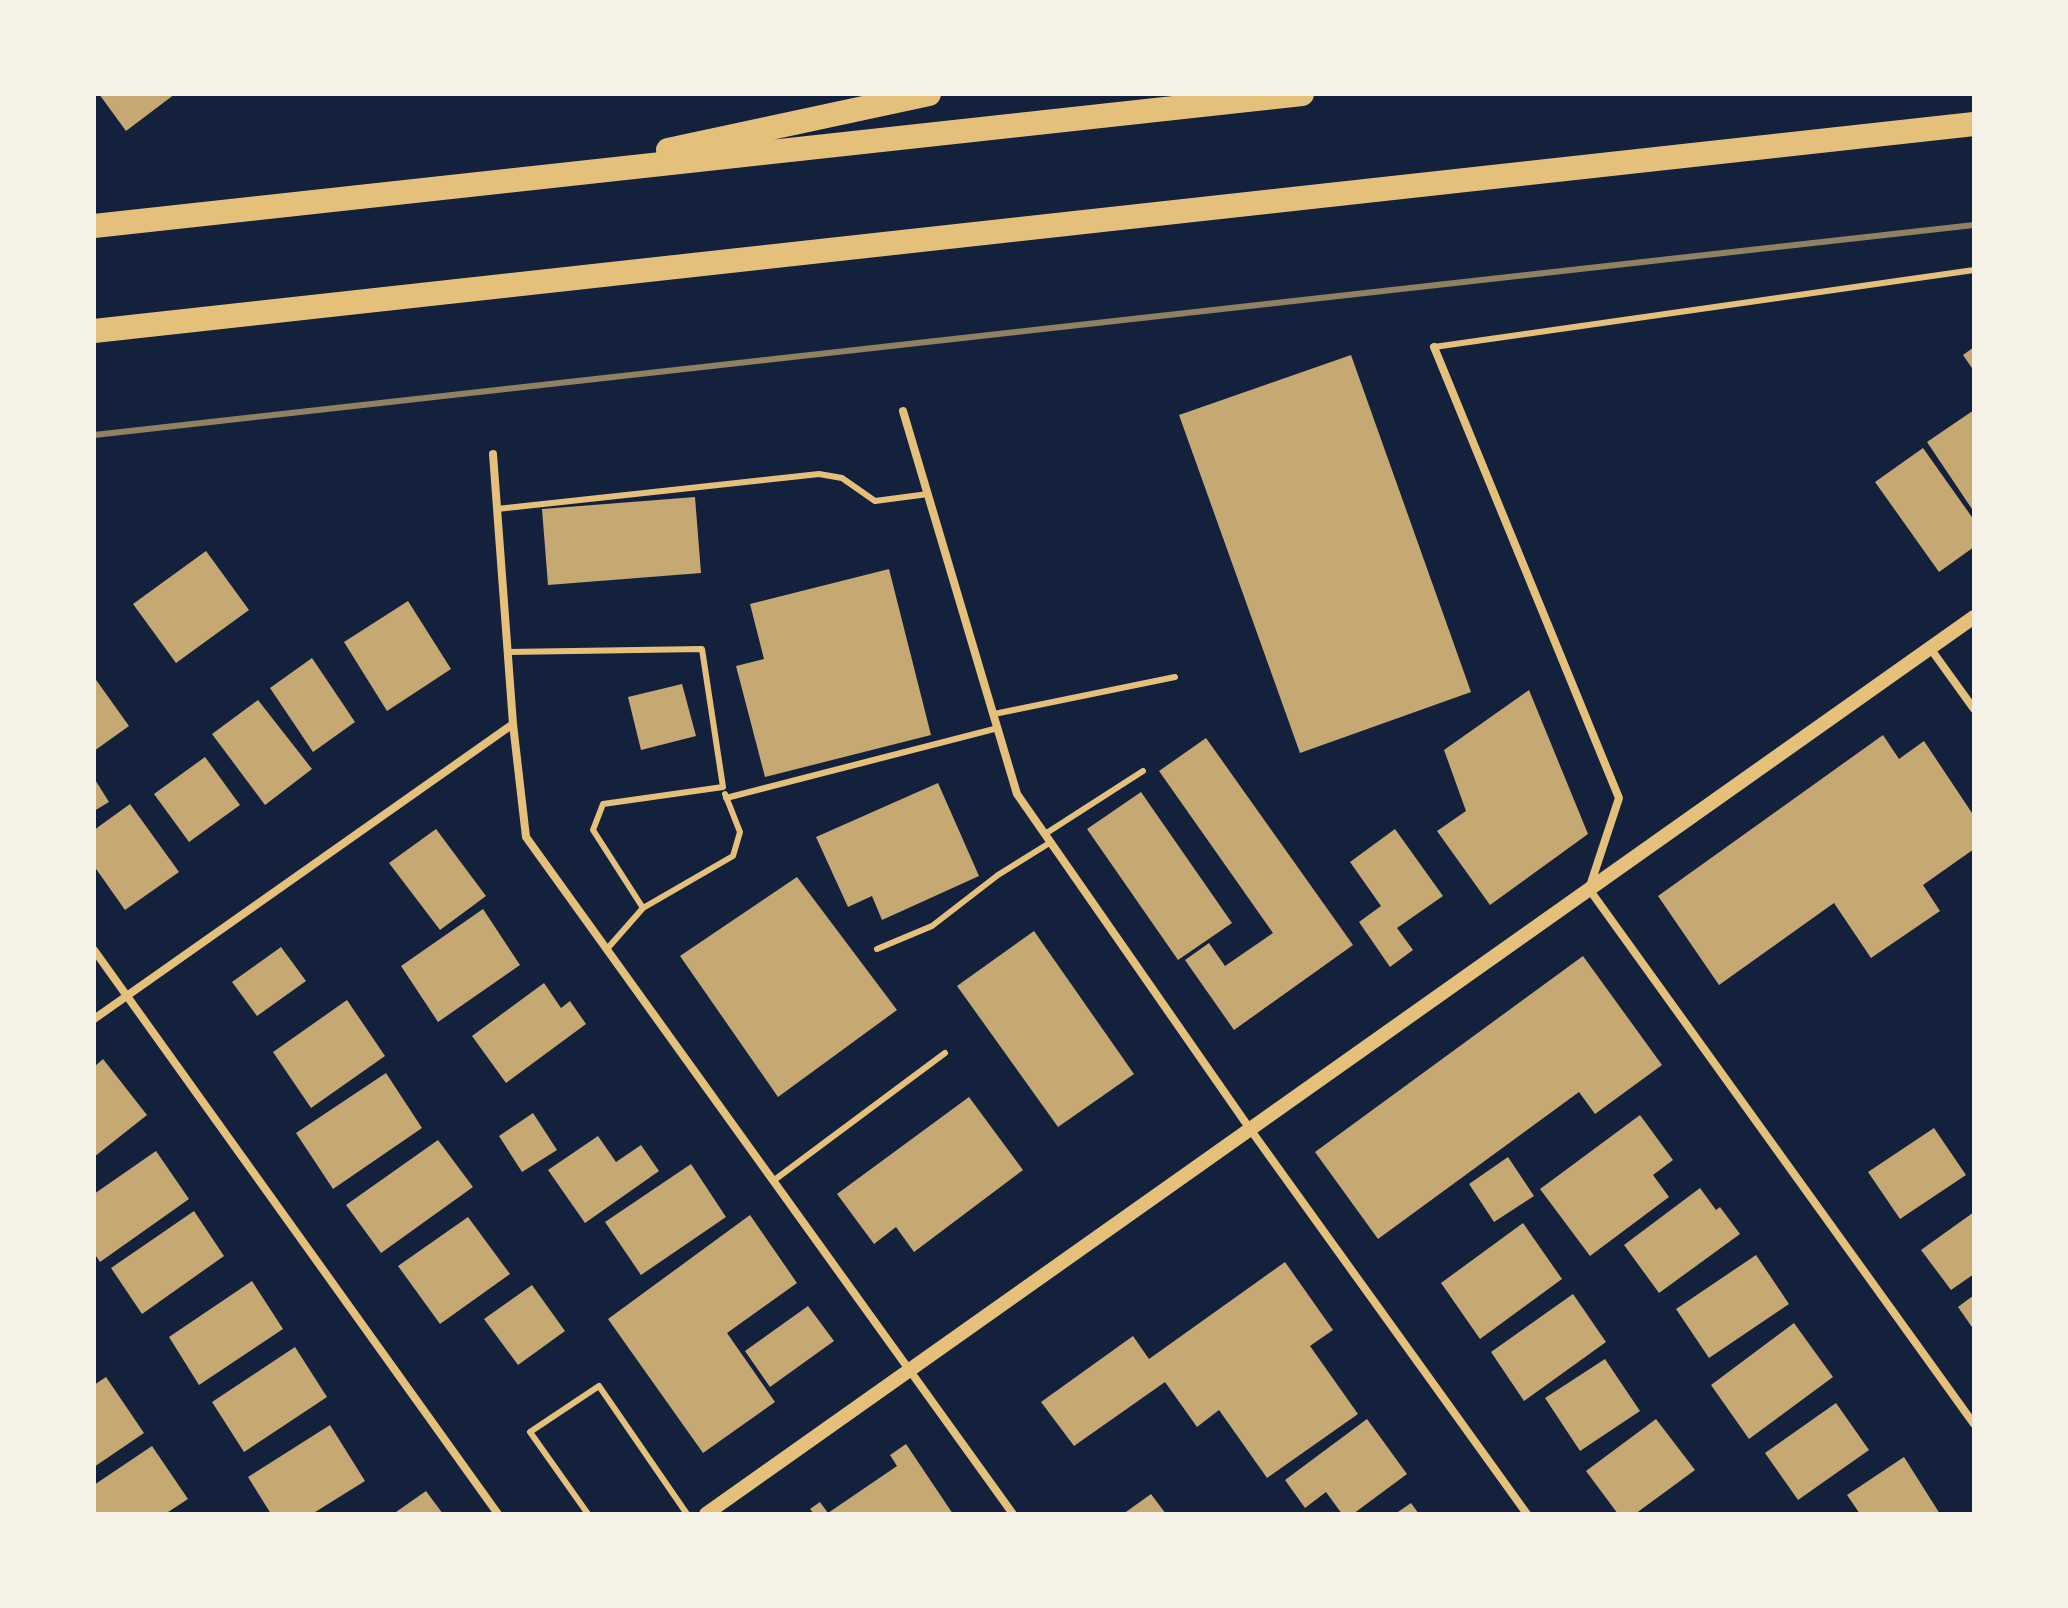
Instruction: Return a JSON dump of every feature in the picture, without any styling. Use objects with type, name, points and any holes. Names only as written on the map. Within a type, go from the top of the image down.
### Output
[{"type":"highway","points":[[540,178],[929,94]]},
{"type":"highway","points":[[94,226],[1302,94]]},
{"type":"highway","points":[[94,331],[1970,125]]},
{"type":"street","points":[[1434,347],[1619,798],[1589,889]]},
{"type":"street","points":[[903,411],[1017,794],[1250,1129],[1527,1514]]},
{"type":"street","points":[[493,454],[513,724],[526,837],[1013,1514]]},
{"type":"street","points":[[706,1514],[1974,617]]},
{"type":"street","points":[[1930,648],[1974,709]]},
{"type":"street","points":[[94,1019],[513,724]]},
{"type":"street","points":[[1589,889],[1974,1424]]},
{"type":"street","points":[[94,950],[498,1514]]},
{"type":"lane","points":[[1434,347],[1974,270]]},
{"type":"lane","points":[[497,509],[819,474],[842,478],[875,501],[928,494]]},
{"type":"lane","points":[[508,652],[702,649],[723,787],[740,832],[733,856],[643,908],[607,949]]},
{"type":"lane","points":[[994,714],[1175,677]]},
{"type":"lane","points":[[726,798],[998,728]]},
{"type":"lane","points":[[877,949],[932,926],[1143,771]]},
{"type":"lane","points":[[643,908],[593,830],[603,804],[723,787]]},
{"type":"lane","points":[[773,1181],[945,1053]]},
{"type":"lane","points":[[588,1514],[530,1432],[599,1386],[687,1514]]},
{"type":"building","points":[[99,94],[175,94],[126,131]]},
{"type":"building","points":[[1974,347],[1974,371],[1963,355]]},
{"type":"building","points":[[1351,355],[1471,692],[1300,753],[1179,415]]},
{"type":"building","points":[[1974,410],[1974,512],[1927,442]]},
{"type":"building","points":[[1923,448],[1974,520],[1974,547],[1939,572],[1875,482]]},
{"type":"building","points":[[695,497],[701,573],[548,585],[542,509]]},
{"type":"building","points":[[206,551],[249,610],[176,663],[133,604]]},
{"type":"building","points":[[889,569],[931,735],[765,777],[736,666],[764,659],[750,604]]},
{"type":"building","points":[[408,601],[451,669],[387,711],[344,642]]},
{"type":"building","points":[[312,658],[355,722],[313,752],[270,688]]},
{"type":"building","points":[[94,677],[129,726],[94,751]]},
{"type":"building","points":[[682,684],[696,736],[641,750],[628,697]]},
{"type":"building","points":[[1529,690],[1588,834],[1490,905],[1437,831],[1466,811],[1444,750]]},
{"type":"building","points":[[258,700],[312,769],[265,805],[212,734]]},
{"type":"building","points":[[1883,735],[1899,759],[1924,741],[1974,816],[1974,849],[1923,885],[1940,911],[1871,958],[1834,903],[1719,985],[1658,896]]},
{"type":"building","points":[[1206,738],[1353,945],[1234,1030],[1185,960],[1209,943],[1225,966],[1273,933],[1159,771]]},
{"type":"building","points":[[205,757],[240,805],[189,842],[154,794]]},
{"type":"building","points":[[94,778],[109,802],[94,811]]},
{"type":"building","points":[[938,783],[979,876],[882,920],[872,896],[848,907],[816,837]]},
{"type":"building","points":[[1141,792],[1232,923],[1178,960],[1087,829]]},
{"type":"building","points":[[130,804],[179,872],[125,910],[94,866],[94,830]]},
{"type":"building","points":[[436,829],[486,896],[440,930],[389,863]]},
{"type":"building","points":[[1395,829],[1443,896],[1397,928],[1413,950],[1390,967],[1359,922],[1381,906],[1350,862]]},
{"type":"building","points":[[797,877],[897,1010],[778,1097],[680,956]]},
{"type":"building","points":[[483,909],[520,965],[438,1022],[401,966]]},
{"type":"building","points":[[1034,931],[1134,1074],[1058,1127],[957,986]]},
{"type":"building","points":[[281,947],[306,981],[257,1016],[232,982]]},
{"type":"building","points":[[1583,956],[1662,1065],[1595,1114],[1579,1092],[1378,1239],[1315,1152]]},
{"type":"building","points":[[544,983],[561,1008],[570,1001],[586,1024],[506,1083],[472,1036]]},
{"type":"building","points":[[347,1000],[385,1056],[311,1108],[273,1052]]},
{"type":"building","points":[[103,1059],[147,1115],[94,1157],[94,1067]]},
{"type":"building","points":[[386,1073],[422,1128],[333,1189],[296,1133]]},
{"type":"building","points":[[969,1097],[1023,1170],[914,1252],[896,1227],[874,1244],[837,1194]]},
{"type":"building","points":[[533,1113],[557,1150],[522,1172],[499,1136]]},
{"type":"building","points":[[1640,1115],[1673,1160],[1653,1175],[1669,1197],[1590,1256],[1540,1189]]},
{"type":"building","points":[[1934,1128],[1966,1175],[1900,1219],[1868,1172]]},
{"type":"building","points":[[598,1136],[616,1162],[641,1145],[659,1171],[585,1223],[548,1170]]},
{"type":"building","points":[[438,1140],[473,1187],[381,1253],[346,1205]]},
{"type":"building","points":[[156,1151],[189,1199],[100,1262],[94,1253],[94,1194]]},
{"type":"building","points":[[1508,1157],[1534,1196],[1494,1222],[1469,1184]]},
{"type":"building","points":[[691,1164],[726,1217],[641,1275],[605,1222]]},
{"type":"building","points":[[1700,1188],[1716,1210],[1720,1207],[1740,1234],[1659,1293],[1624,1245]]},
{"type":"building","points":[[194,1211],[224,1256],[142,1314],[111,1268]]},
{"type":"building","points":[[1974,1212],[1974,1274],[1951,1290],[1921,1250]]},
{"type":"building","points":[[750,1215],[797,1283],[727,1333],[775,1402],[703,1453],[608,1319]]},
{"type":"building","points":[[468,1217],[510,1274],[440,1324],[398,1266]]},
{"type":"building","points":[[1523,1223],[1562,1279],[1480,1339],[1441,1283]]},
{"type":"building","points":[[1756,1255],[1789,1304],[1709,1358],[1676,1309]]},
{"type":"building","points":[[1285,1262],[1333,1330],[1310,1346],[1358,1414],[1267,1478],[1219,1410],[1197,1427],[1165,1382],[1074,1446],[1041,1402],[1133,1336],[1149,1359]]},
{"type":"building","points":[[252,1281],[283,1329],[199,1385],[169,1337]]},
{"type":"building","points":[[532,1285],[565,1331],[518,1365],[484,1319]]},
{"type":"building","points":[[1573,1294],[1606,1342],[1524,1401],[1491,1352]]},
{"type":"building","points":[[1974,1295],[1974,1330],[1958,1307]]},
{"type":"building","points":[[808,1306],[834,1341],[770,1387],[745,1351]]},
{"type":"building","points":[[1794,1323],[1833,1377],[1749,1439],[1711,1385]]},
{"type":"building","points":[[295,1347],[327,1397],[244,1452],[212,1402]]},
{"type":"building","points":[[1605,1359],[1640,1411],[1580,1451],[1545,1398]]},
{"type":"building","points":[[106,1377],[144,1433],[94,1467],[94,1385]]},
{"type":"building","points":[[1836,1403],[1869,1450],[1798,1500],[1765,1453]]},
{"type":"building","points":[[1367,1419],[1407,1474],[1353,1514],[1342,1514],[1326,1492],[1305,1508],[1285,1480]]},
{"type":"building","points":[[1656,1419],[1695,1470],[1635,1514],[1618,1514],[1586,1471]]},
{"type":"building","points":[[330,1425],[365,1481],[312,1514],[271,1514],[248,1477]]},
{"type":"building","points":[[906,1444],[953,1514],[814,1514],[810,1509],[820,1502],[828,1513],[897,1466],[890,1455]]},
{"type":"building","points":[[152,1446],[188,1499],[165,1514],[94,1514],[94,1485]]},
{"type":"building","points":[[1904,1457],[1940,1514],[1860,1514],[1847,1495]]},
{"type":"building","points":[[426,1491],[443,1514],[396,1512]]},
{"type":"building","points":[[1151,1494],[1166,1514],[1123,1514]]},
{"type":"building","points":[[1411,1503],[1419,1514],[1395,1514]]},
{"type":"railway","points":[[94,435],[1974,225]]}]
